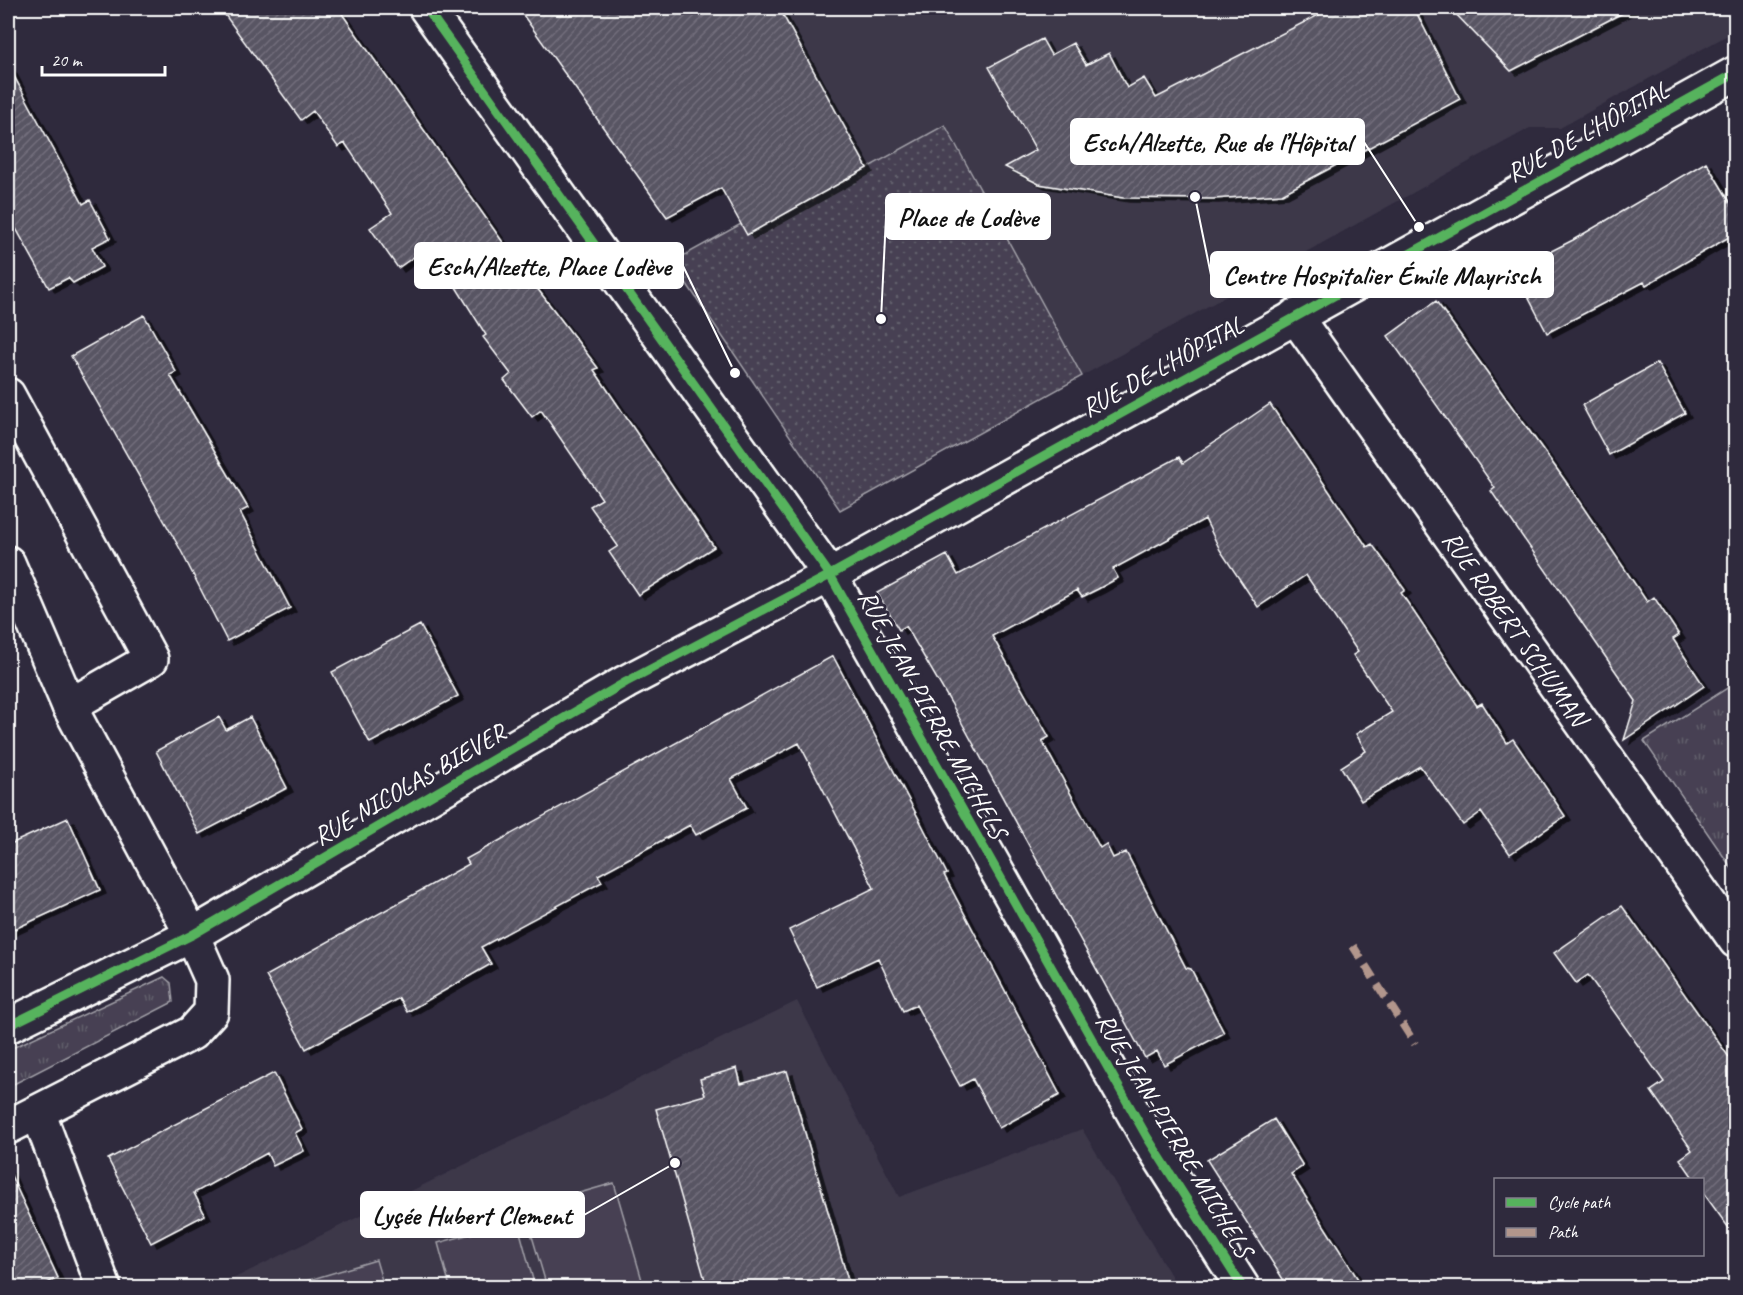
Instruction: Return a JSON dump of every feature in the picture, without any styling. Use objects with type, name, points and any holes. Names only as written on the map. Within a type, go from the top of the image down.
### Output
[{"type":"street","name":"RUE JEAN-PIERRE MICHELS","points":[[426,8],[830,575],[1147,1137],[1243,1287]]},
{"type":"street","name":"RUE DE L'HÔPITAL","points":[[830,575],[1736,73]]},
{"type":"street","name":"RUE ROBERT SCHUMAN","points":[[1295,316],[1736,941]]},
{"type":"street","points":[[8,395],[151,659],[69,706]]},
{"type":"street","points":[[8,563],[69,706],[192,935],[212,980],[211,1012],[192,1033],[8,1127]]},
{"type":"street","name":"RUE NICOLAS BIEVER","points":[[8,1026],[192,935],[626,682],[830,575]]},
{"type":"street","points":[[38,1112],[104,1287]]},
{"type":"shaded area","points":[[632,8],[1735,8],[1735,31],[1560,128],[1530,128],[1082,376],[945,126],[747,235],[721,188],[667,217],[627,160],[703,135]]},
{"type":"shaded area","points":[[797,1001],[899,1197],[1082,1129],[1178,1287],[214,1288]]},
{"type":"green space","points":[[945,125],[1082,376],[840,510],[672,262],[741,224],[747,234]]},
{"type":"green space","points":[[1735,683],[1735,873],[1644,741]]},
{"type":"green space","points":[[164,977],[171,983],[173,1002],[8,1087],[8,1050]]},
{"type":"green space","points":[[614,1183],[644,1287],[547,1287],[524,1209]]},
{"type":"green space","points":[[517,1221],[535,1287],[450,1287],[438,1243]]},
{"type":"green space","points":[[376,1260],[384,1287],[286,1287]]},
{"type":"building","points":[[220,8],[338,8],[514,258],[598,368],[594,370],[714,547],[638,595],[609,552],[618,546],[590,506],[602,499],[541,410],[532,417],[504,380],[511,374],[483,337],[486,335],[451,279],[444,284],[422,251],[398,268],[370,228],[392,213],[345,143],[338,147],[313,111],[301,120]]},
{"type":"building","points":[[518,8],[779,8],[867,168],[747,235],[721,188],[667,217]]},
{"type":"building","points":[[1332,8],[1414,8],[1460,99],[1282,194],[1213,199],[1123,198],[1039,184],[1005,167],[1036,150],[989,67],[1042,39],[1051,55],[1073,43],[1086,65],[1109,53],[1127,88],[1144,78],[1156,98]]},
{"type":"building","points":[[1450,8],[1632,8],[1511,71]]},
{"type":"building","points":[[8,65],[83,204],[90,200],[110,238],[92,247],[102,267],[73,283],[68,278],[49,288],[8,214]]},
{"type":"building","points":[[1706,162],[1736,212],[1736,233],[1646,285],[1644,282],[1547,333],[1514,270],[1573,240]]},
{"type":"building","points":[[1436,301],[1564,479],[1647,602],[1654,597],[1679,635],[1673,639],[1704,686],[1624,740],[1636,701],[1491,491],[1495,488],[1388,336]]},
{"type":"building","points":[[144,315],[176,372],[170,375],[248,508],[240,512],[290,608],[227,641],[179,547],[71,356]]},
{"type":"building","points":[[1657,363],[1685,413],[1609,455],[1582,405]]},
{"type":"building","points":[[1270,404],[1367,547],[1372,544],[1405,590],[1401,593],[1477,706],[1482,703],[1507,743],[1513,739],[1565,816],[1510,854],[1481,812],[1463,825],[1420,766],[1361,801],[1341,767],[1366,751],[1356,734],[1392,712],[1353,655],[1358,652],[1306,575],[1258,607],[1220,550],[1205,519],[1113,569],[1118,578],[1098,589],[1082,597],[1077,590],[992,636],[1049,737],[1042,741],[1100,848],[1106,844],[1113,858],[1126,852],[1186,968],[1191,969],[1224,1033],[1164,1065],[1157,1051],[1145,1058],[951,703],[906,626],[899,630],[877,593],[947,555],[958,575],[1179,457],[1183,463]]},
{"type":"building","points":[[420,625],[458,696],[370,743],[332,672]]},
{"type":"building","points":[[833,656],[947,874],[944,875],[1060,1095],[999,1128],[973,1079],[960,1086],[916,1005],[903,1011],[878,958],[817,987],[789,930],[874,888],[799,743],[731,779],[747,808],[696,835],[690,825],[598,875],[602,882],[481,947],[491,964],[407,1012],[399,998],[306,1049],[266,976],[469,864],[466,859]]},
{"type":"building","points":[[219,717],[226,730],[250,717],[287,788],[199,834],[156,751]]},
{"type":"building","points":[[68,818],[100,890],[8,932],[8,845]]},
{"type":"building","points":[[1622,906],[1736,1067],[1736,1238],[1704,1194],[1704,1178],[1693,1178],[1680,1159],[1692,1150],[1651,1091],[1664,1082],[1588,975],[1576,983],[1554,953]]},
{"type":"building","points":[[737,1068],[741,1084],[787,1071],[850,1287],[707,1287],[656,1109],[705,1095],[700,1079]]},
{"type":"building","points":[[274,1073],[302,1129],[295,1133],[304,1151],[273,1166],[267,1153],[194,1193],[205,1215],[151,1243],[108,1159]]},
{"type":"building","points":[[1274,1119],[1303,1166],[1291,1174],[1363,1287],[1288,1287],[1207,1160]]},
{"type":"building","points":[[8,1169],[58,1278],[39,1287],[8,1287]]},
{"type":"marked path","points":[[1353,946],[1415,1044]]},
{"type":"cycle path","points":[[426,8],[830,575],[1147,1137],[1243,1288]]},
{"type":"cycle path","points":[[8,1026],[192,935],[626,682],[830,575],[1736,73]]},
{"type":"place","name":"Centre Hospitalier Émile Mayrisch","points":[[1195,197]]},
{"type":"place","name":"Esch/Alzette, Rue de l’Hôpital","points":[[1419,227]]},
{"type":"place","name":"Place de Lodève","points":[[881,319]]},
{"type":"place","name":"Esch/Alzette, Place Lodève","points":[[735,373]]},
{"type":"place","name":"Lyçée Hubert Clement","points":[[675,1163]]}]
